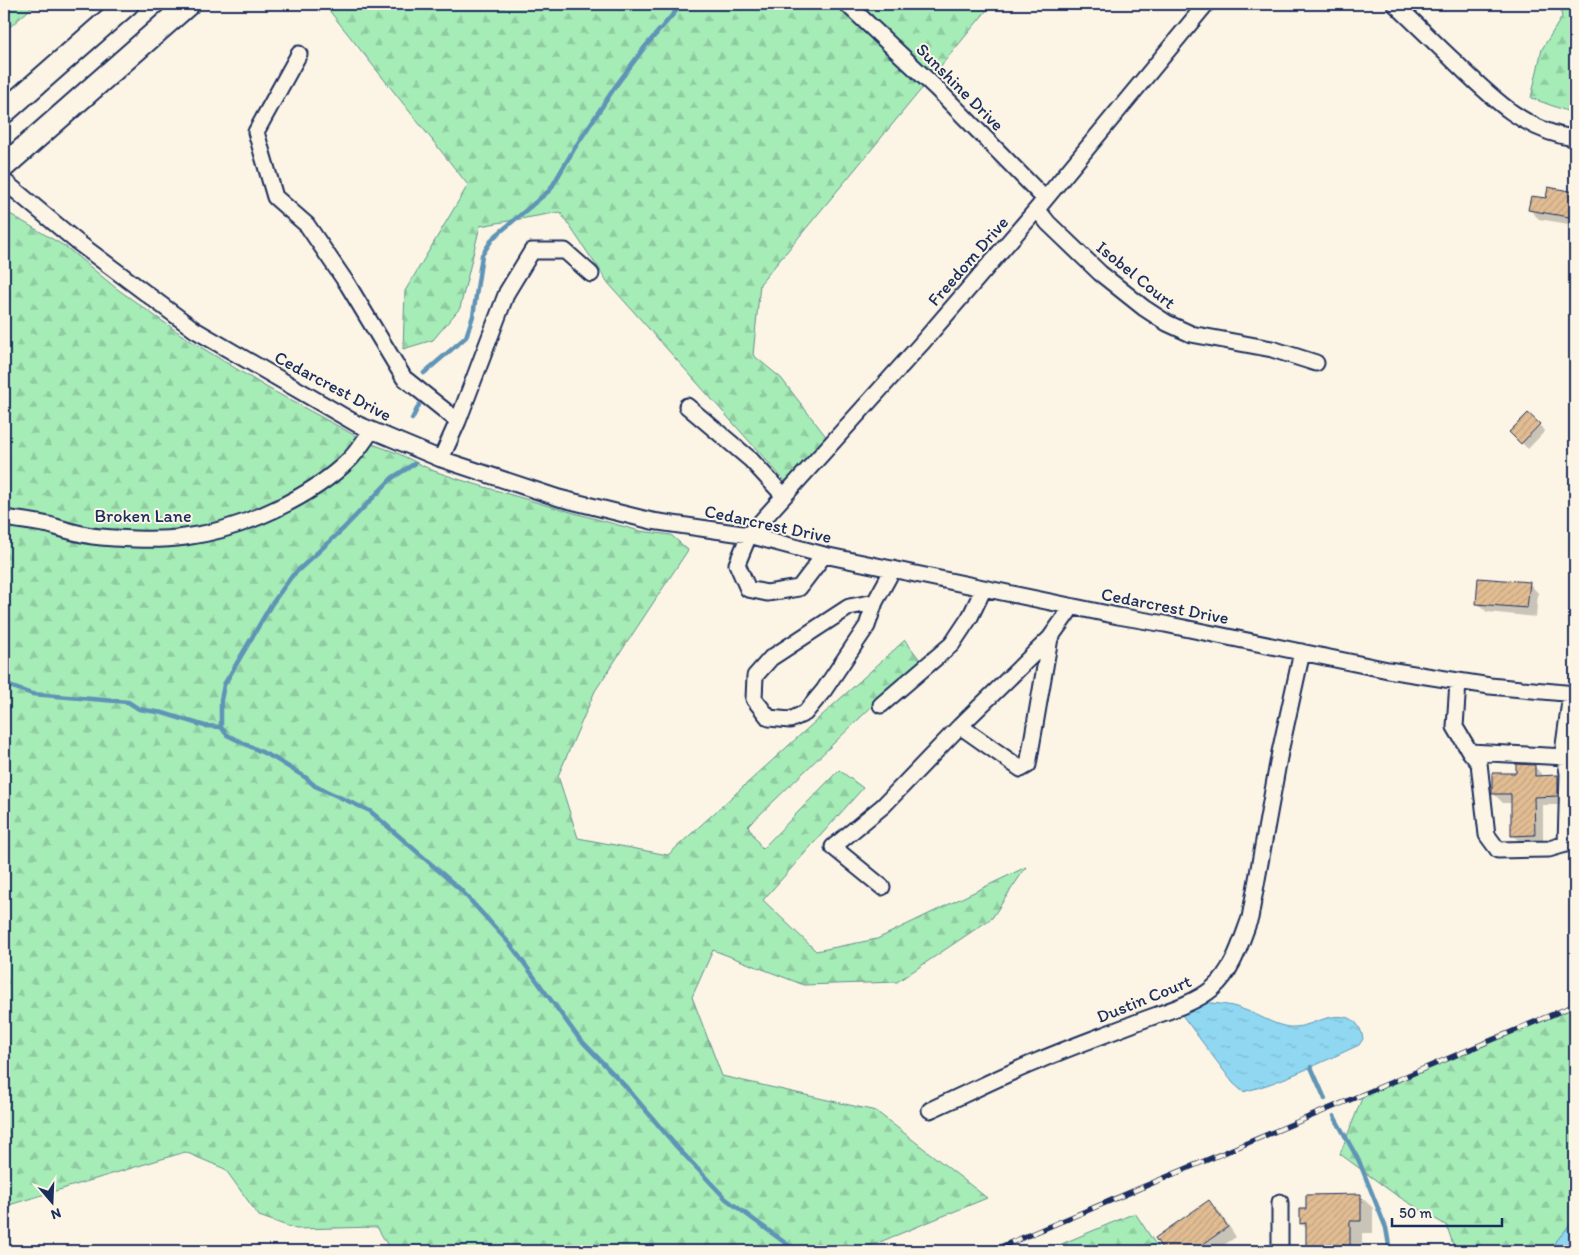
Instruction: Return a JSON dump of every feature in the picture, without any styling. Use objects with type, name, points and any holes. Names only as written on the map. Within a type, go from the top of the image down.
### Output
[{"type":"highway","points":[[4,112],[127,4]]},
{"type":"highway","points":[[4,166],[188,4]]},
{"type":"street","name":"Sunshine Drive","points":[[847,4],[937,89],[1041,204]]},
{"type":"street","name":"Freedom Drive","points":[[824,555],[798,588],[767,593],[748,589],[737,564],[749,535],[916,350],[1041,204],[1206,4]]},
{"type":"street","points":[[1395,4],[1480,87],[1512,113],[1548,132],[1575,138]]},
{"type":"street","points":[[299,54],[256,132],[275,197],[307,224],[348,285],[404,378],[458,421]]},
{"type":"street","name":"Cedarcrest Drive","points":[[4,181],[76,241],[195,330],[288,384],[371,431],[441,459],[559,498],[652,522],[749,535],[824,555],[1388,670],[1458,682],[1573,694]]},
{"type":"street","name":"Isobel Court","points":[[1041,204],[1048,223],[1100,273],[1166,323],[1192,334],[1272,349],[1316,363]]},
{"type":"street","points":[[441,459],[458,421],[507,292],[532,251],[565,251],[590,274]]},
{"type":"street","points":[[687,406],[751,460],[784,496]]},
{"type":"street","name":"Broken Lane","points":[[4,518],[48,525],[74,533],[101,537],[155,538],[196,536],[248,520],[285,504],[309,490],[352,457],[371,431]]},
{"type":"street","points":[[875,602],[849,607],[771,658],[755,676],[754,699],[769,718],[790,720],[805,713],[824,690],[867,626],[875,602],[893,569]]},
{"type":"street","points":[[881,705],[952,644],[970,617],[984,588]]},
{"type":"street","points":[[882,887],[833,847],[883,806],[960,726],[1050,638],[1072,607]]},
{"type":"street","points":[[960,726],[1022,769],[1028,765],[1050,638]]},
{"type":"street","name":"Dustin Court","points":[[930,1110],[1038,1061],[1201,996],[1222,980],[1241,944],[1250,918],[1278,761],[1302,652]]},
{"type":"street","points":[[1458,682],[1455,727],[1479,763],[1487,835],[1498,850],[1549,849],[1566,844],[1568,774],[1564,745],[1573,694]]},
{"type":"street","points":[[1470,752],[1566,757]]},
{"type":"street","points":[[1280,1202],[1280,1251]]},
{"type":"green space","points":[[4,4],[36,4],[4,32]]},
{"type":"green space","points":[[324,4],[992,4],[760,284],[753,355],[781,378],[831,443],[791,488],[609,284],[560,212],[480,226],[460,308],[433,340],[403,349],[405,291],[468,185]]},
{"type":"green space","points":[[1559,4],[1575,4],[1575,114],[1531,98],[1542,49],[1562,17]]},
{"type":"green space","points":[[5,211],[66,247],[116,288],[186,338],[266,387],[367,442],[397,453],[434,471],[461,480],[640,531],[671,535],[688,550],[595,691],[558,776],[578,838],[668,855],[905,640],[920,660],[748,826],[762,849],[839,770],[863,788],[763,900],[816,951],[877,939],[1026,867],[992,918],[897,982],[804,985],[713,950],[692,997],[722,1076],[876,1111],[987,1198],[858,1251],[391,1251],[377,1227],[296,1229],[259,1216],[225,1169],[185,1152],[9,1205],[4,1212]]},
{"type":"green space","points":[[1575,1005],[1575,1219],[1548,1251],[1455,1251],[1447,1226],[1396,1195],[1340,1154],[1364,1093]]},
{"type":"green space","points":[[1135,1213],[1160,1251],[1045,1251]]},
{"type":"water","points":[[1205,1002],[1237,1007],[1277,1024],[1289,1027],[1303,1026],[1331,1017],[1349,1018],[1358,1025],[1363,1039],[1359,1045],[1302,1071],[1273,1083],[1243,1092],[1233,1083],[1179,1011]]},
{"type":"water","points":[[1575,1219],[1575,1251],[1548,1251]]},
{"type":"building","points":[[1548,187],[1575,192],[1575,218],[1528,210],[1531,196],[1546,198]]},
{"type":"building","points":[[1528,413],[1540,424],[1521,444],[1509,432]]},
{"type":"building","points":[[1478,578],[1530,582],[1527,608],[1476,604]]},
{"type":"building","points":[[1516,764],[1535,765],[1535,776],[1558,775],[1558,796],[1534,797],[1535,835],[1511,836],[1511,794],[1492,794],[1492,773],[1516,773]]},
{"type":"building","points":[[1361,1194],[1361,1221],[1350,1221],[1350,1248],[1336,1248],[1336,1251],[1306,1251],[1306,1223],[1300,1224],[1300,1209],[1306,1209],[1306,1195]]},
{"type":"building","points":[[1209,1200],[1228,1227],[1193,1251],[1164,1251],[1155,1238]]},
{"type":"waterway","points":[[424,373],[466,337],[473,316],[482,255],[493,238],[550,190],[574,149],[615,87],[644,48],[682,4]]},
{"type":"waterway","points":[[412,419],[419,405]]},
{"type":"waterway","points":[[414,464],[392,478],[343,529],[292,576],[271,605],[224,685],[221,700],[221,727],[227,735],[274,758],[305,777],[315,786],[370,811],[461,890],[510,944],[578,1037],[627,1088],[676,1146],[726,1199],[796,1251]]},
{"type":"waterway","points":[[4,684],[32,694],[128,702],[139,709],[163,713],[205,726],[221,727]]},
{"type":"waterway","points":[[1311,1067],[1325,1099]]},
{"type":"waterway","points":[[1334,1116],[1359,1161],[1386,1228],[1390,1251]]},
{"type":"railway","points":[[991,1251],[1575,1005]]}]
